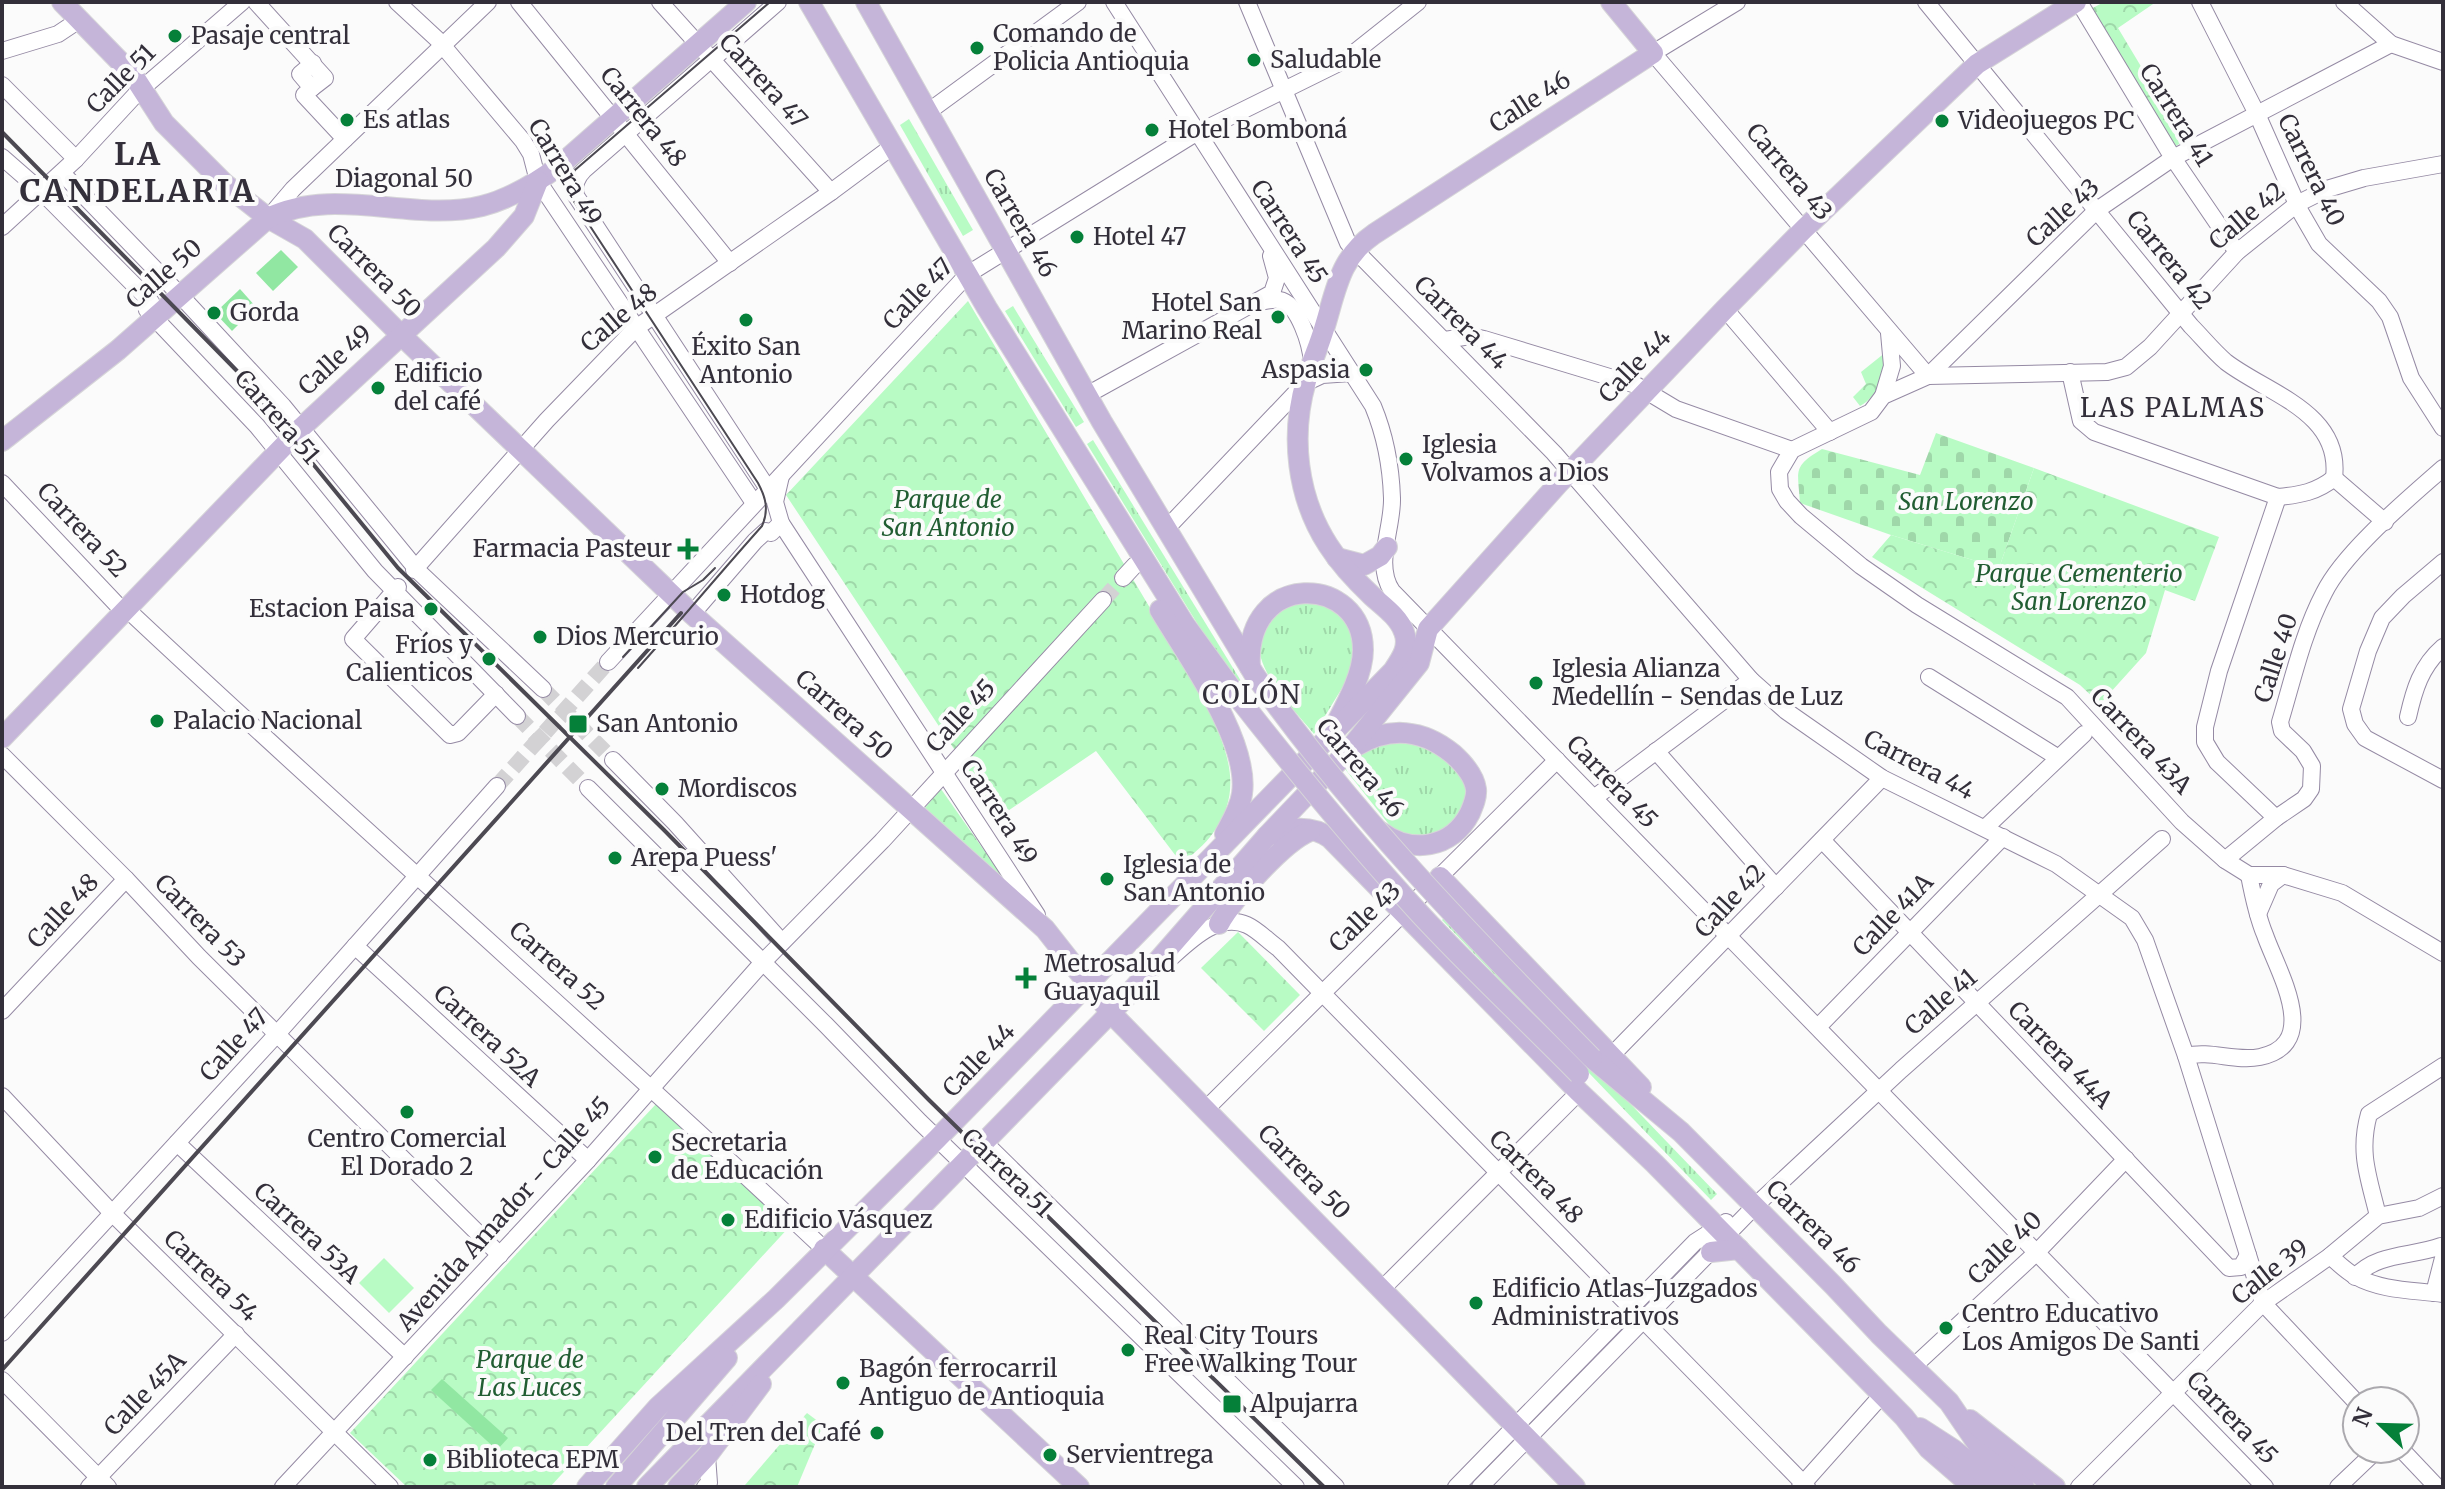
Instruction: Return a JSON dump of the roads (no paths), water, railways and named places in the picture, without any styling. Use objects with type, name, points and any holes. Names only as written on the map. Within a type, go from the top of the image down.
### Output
[{"type":"main road","name":"Carrera 50","points":[[62,2],[143,88],[164,123],[225,184],[268,218],[305,239],[669,593],[1045,929],[1111,1013],[1575,1487]]},
{"type":"main road","name":"Calle 49","points":[[2,738],[302,427],[496,248],[524,216],[538,181],[620,126],[707,55],[746,2]]},
{"type":"main road","name":"Carrera 46","points":[[809,2],[1070,441],[1185,625],[1233,691],[1373,862],[1474,970],[1590,1070]]},
{"type":"main road","name":"Carrera 46","points":[[866,2],[1166,529],[1252,672],[1313,755],[1590,1070],[1654,1163],[1904,1417],[1929,1449],[1973,1487]]},
{"type":"main road","name":"Carrera 43","points":[[1611,2],[1653,53]]},
{"type":"main road","name":"Calle 44","points":[[647,1487],[1127,996],[1267,836],[1349,750],[1419,663],[1428,629],[1570,471],[1725,309],[1977,64],[2077,2]]},
{"type":"main road","name":"Calle 46","points":[[1354,250],[1653,53]]},
{"type":"main road","name":"Diagonal 50","points":[[268,218],[298,206],[339,203],[472,208],[496,202],[538,181]]},
{"type":"main road","points":[[472,208],[498,222],[501,233],[496,248]]},
{"type":"main road","name":"Calle 50","points":[[2,441],[154,318],[268,218]]},
{"type":"main road","points":[[1354,250],[1342,272],[1309,373],[1298,430],[1300,469],[1311,513],[1337,558],[1364,565],[1380,556],[1387,547]]},
{"type":"main road","name":"Carrera 46","points":[[1070,441],[1129,572],[1225,720],[1241,761],[1243,776],[1238,808],[1211,857]]},
{"type":"main road","name":"Calle 44","points":[[587,1487],[658,1407],[776,1299],[937,1139],[1393,671],[1406,641],[1398,620],[1337,558]]},
{"type":"main road","points":[[1252,672],[1252,634],[1261,615],[1277,601],[1307,593],[1326,596],[1343,606],[1360,630],[1362,659],[1342,712],[1326,741]]},
{"type":"main road","points":[[1349,750],[1370,737],[1410,733],[1433,740],[1459,759],[1471,773],[1476,790],[1474,803],[1460,829],[1434,844],[1420,847],[1405,845],[1379,831]]},
{"type":"main road","points":[[1267,836],[1289,829],[1313,830]]},
{"type":"main road","name":"Carrera 46","points":[[1313,830],[1330,838],[1404,913],[1590,1070],[1681,1132],[1949,1402],[2055,1487]]},
{"type":"main road","points":[[1219,924],[1227,910],[1290,842],[1313,830]]},
{"type":"main road","points":[[1440,877],[1590,1070]]},
{"type":"main road","points":[[1711,1252],[1727,1238]]},
{"type":"main road","name":"Carrera 52","points":[[824,1249],[1079,1487]]},
{"type":"main road","name":"Calle 44","points":[[616,1487],[776,1299]]},
{"type":"main road","name":"Calle 44","points":[[678,1487],[707,1456],[806,1324]]},
{"type":"main road","name":"Carrera 46","points":[[1949,1402],[1981,1449],[2024,1487]]},
{"type":"main road","name":"Carrera 46","points":[[1904,1417],[1954,1450],[2000,1487]]},
{"type":"street","name":"Calle 51","points":[[2,227],[62,173],[143,88],[242,2]]},
{"type":"street","points":[[256,2],[325,78],[304,95],[345,139]]},
{"type":"street","name":"Carrera 49","points":[[397,2],[422,23],[523,141],[531,154],[538,181],[754,503]]},
{"type":"street","name":"Calle 50","points":[[268,218],[293,189],[488,2]]},
{"type":"street","name":"Carrera 48","points":[[519,2],[730,263]]},
{"type":"street","name":"Carrera 47","points":[[660,2],[831,192]]},
{"type":"street","name":"Calle 49","points":[[707,55],[778,2]]},
{"type":"street","points":[[932,109],[1078,2]]},
{"type":"street","name":"Carrera 45","points":[[1114,2],[1373,406],[1386,447],[1392,502],[1384,574],[1388,584],[1428,629],[2265,1487]]},
{"type":"street","name":"Carrera 44","points":[[1247,2],[1344,235],[1354,250],[1570,471],[1751,680],[1786,711],[1882,778],[2056,864],[2132,918],[2139,928],[2186,1056],[2263,1303],[2341,1386]]},
{"type":"street","name":"Calle 47","points":[[608,662],[968,274],[1197,133],[1345,60],[1418,2]]},
{"type":"street","name":"Calle 46","points":[[1653,53],[1737,2]]},
{"type":"street","name":"Carrera 42","points":[[1926,2],[2181,312],[2225,361],[2310,416],[2333,448],[2336,461],[2334,478]]},
{"type":"street","name":"Carrera 41","points":[[2077,2],[2173,158],[2237,252]]},
{"type":"street","name":"Carrera 40","points":[[2200,2],[2319,244],[2379,301],[2390,317],[2411,378],[2443,428]]},
{"type":"street","points":[[2344,2],[2391,44],[2443,62]]},
{"type":"street","points":[[2,51],[58,34],[79,20]]},
{"type":"street","name":"Calle 43","points":[[1792,450],[1871,412],[1883,396],[1928,376],[2097,210],[2173,158],[2391,44]]},
{"type":"street","name":"Carrera 43","points":[[1653,53],[1928,376]]},
{"type":"street","points":[[2,85],[76,159]]},
{"type":"street","name":"Calle 49","points":[[576,182],[620,126]]},
{"type":"street","name":"Calle 48","points":[[414,569],[520,450],[636,328],[893,146]]},
{"type":"street","name":"Carrera 51","points":[[2,157],[42,192],[151,302],[147,310],[154,318],[234,401],[396,589],[517,716]]},
{"type":"street","name":"Calle 42","points":[[1928,376],[2107,372],[2126,367],[2150,347],[2237,252],[2297,204],[2327,189],[2364,178],[2443,164]]},
{"type":"street","name":"Carrera 51","points":[[62,173],[302,427],[414,569],[543,689]]},
{"type":"street","name":"Carrera 49","points":[[576,182],[576,196],[768,489]]},
{"type":"street","points":[[1087,395],[1272,293],[1276,286],[1275,269],[1265,238]]},
{"type":"street","name":"Carrera 45","points":[[1257,303],[1279,300],[1291,308],[1306,336],[1309,373]]},
{"type":"street","points":[[1725,309],[1830,432]]},
{"type":"street","points":[[1883,396],[1892,366],[1889,333]]},
{"type":"street","points":[[1445,340],[1470,336],[1484,339],[1636,385],[1676,409],[1792,450]]},
{"type":"street","points":[[2070,372],[2081,421],[2094,432],[2278,497],[2307,494],[2334,478],[2385,522]]},
{"type":"street","points":[[1166,529],[1309,373],[1351,373]]},
{"type":"street","name":"Carrera 43A","points":[[1792,450],[1779,472],[1780,489],[1801,516],[1898,592],[2067,697],[2182,822],[2225,860],[2249,875]]},
{"type":"street","name":"Calle 40","points":[[2225,860],[2304,799],[2311,789],[2312,766],[2303,751],[2282,731],[2280,722],[2303,646],[2324,592],[2344,563],[2443,468]]},
{"type":"street","points":[[692,614],[755,541],[766,531],[771,533],[781,523],[775,502],[782,475]]},
{"type":"street","name":"Carrera 52","points":[[2,483],[123,611],[131,613],[261,735],[652,1087],[824,1249]]},
{"type":"street","points":[[2276,818],[2217,762],[2205,742],[2205,727],[2219,671],[2278,497]]},
{"type":"street","name":"Carrera 49","points":[[781,523],[1045,929]]},
{"type":"street","points":[[2443,562],[2382,618],[2364,662],[2351,709],[2355,724],[2365,738],[2443,780]]},
{"type":"street","points":[[396,589],[353,639],[450,735],[458,733],[496,694]]},
{"type":"street","name":"Calle 45","points":[[759,966],[911,809],[1103,600]]},
{"type":"street","points":[[2408,717],[2417,681],[2443,647]]},
{"type":"street","points":[[1929,677],[2057,757]]},
{"type":"street","points":[[1594,798],[1751,680]]},
{"type":"street","points":[[1985,828],[2084,734]]},
{"type":"street","points":[[1656,751],[1776,887]]},
{"type":"street","name":"Carrera 53","points":[[2,755],[500,1255]]},
{"type":"street","points":[[613,760],[675,823],[782,942]]},
{"type":"street","name":"Calle 43","points":[[1206,1109],[1557,760]]},
{"type":"street","name":"Calle 42","points":[[1382,1289],[1498,1173],[1590,1070],[1730,937],[1882,778]]},
{"type":"street","name":"Calle 47","points":[[2,1333],[277,1034],[497,786]]},
{"type":"street","name":"Carrera 51","points":[[588,788],[759,966],[1296,1487]]},
{"type":"street","name":"Calle 41A","points":[[1818,1027],[2003,837]]},
{"type":"street","name":"Calle 41","points":[[1480,1487],[1521,1431],[1631,1307],[1695,1242],[1727,1238],[1755,1206],[1879,1090],[2162,839]]},
{"type":"street","name":"Carrera 44A","points":[[1822,840],[2229,1268],[2241,1267],[2248,1255]]},
{"type":"street","points":[[2186,1056],[2205,1053],[2262,1057],[2281,1048],[2290,1035],[2294,1019],[2291,1000],[2258,914],[2249,875],[2283,875],[2342,893],[2443,953]]},
{"type":"street","points":[[2258,914],[2271,884],[2283,875]]},
{"type":"street","name":"Calle 48","points":[[2,1011],[126,879]]},
{"type":"street","name":"Carrera 48","points":[[1219,924],[1232,921],[1248,925],[1278,948],[1804,1486]]},
{"type":"street","name":"Calle 44","points":[[1127,996],[1205,929],[1219,924]]},
{"type":"street","name":"Carrera 52A","points":[[355,946],[588,1160]]},
{"type":"street","name":"Avenida Amador - Calle 45","points":[[283,1487],[588,1160],[759,966]]},
{"type":"street","points":[[2378,1216],[2362,1138],[2369,1114],[2443,1066]]},
{"type":"street","name":"Carrera 54","points":[[2,1096],[112,1213],[390,1487]]},
{"type":"street","name":"Carrera 51","points":[[984,1142],[1336,1487]]},
{"type":"street","name":"Carrera 53A","points":[[177,1143],[405,1357]]},
{"type":"street","name":"Calle 40","points":[[1913,1367],[2037,1252],[2126,1159]]},
{"type":"street","name":"Calle 39","points":[[2079,1487],[2263,1303],[2330,1256],[2378,1216],[2419,1208],[2443,1196]]},
{"type":"street","points":[[2355,1277],[2366,1265],[2385,1258],[2441,1246],[2443,1249]]},
{"type":"street","name":"Calle 41","points":[[1456,1487],[1644,1321],[1711,1252]]},
{"type":"street","points":[[2330,1256],[2355,1277],[2390,1288],[2439,1294],[2443,1258]]},
{"type":"street","name":"Calle 45A","points":[[99,1484],[236,1334]]},
{"type":"street","points":[[2,1380],[99,1484]]},
{"type":"street","points":[[1804,1486],[1882,1395]]},
{"type":"street","points":[[705,1487],[709,1483],[707,1456]]},
{"type":"street","points":[[2338,1487],[2361,1465]]},
{"type":"street","points":[[2416,1465],[2437,1487]]},
{"type":"tunnel","points":[[1103,600],[1123,578]]},
{"type":"tunnel","points":[[497,786],[608,662]]},
{"type":"tunnel","points":[[543,689],[613,760]]},
{"type":"tunnel","points":[[517,716],[588,788]]},
{"type":"tram line","points":[[638,668],[762,526],[766,504],[758,483],[571,197],[570,183],[575,170],[770,2]]},
{"type":"tram line","points":[[623,657],[683,592],[715,568]]},
{"type":"railway","points":[[2,132],[237,371],[398,568],[664,830],[929,1100],[1324,1487]]},
{"type":"railway","points":[[2,1370],[681,613]]},
{"type":"place","name":"Pasaje central","points":[[175,36]]},
{"type":"place","name":"Comando de Policia Antioquia","points":[[977,48]]},
{"type":"place","name":"Saludable","points":[[1254,60]]},
{"type":"place","name":"Es atlas","points":[[347,120]]},
{"type":"place","name":"Videojuegos PC","points":[[1942,121]]},
{"type":"place","name":"Hotel Bomboná","points":[[1152,130]]},
{"type":"place","name":"Hotel 47","points":[[1077,237]]},
{"type":"place","name":"Gorda","points":[[214,313]]},
{"type":"place","name":"Hotel San Marino Real","points":[[1278,317]]},
{"type":"place","name":"Éxito San Antonio","points":[[746,320]]},
{"type":"place","name":"Aspasia","points":[[1366,370]]},
{"type":"place","name":"Edificio del café","points":[[378,388]]},
{"type":"place","name":"Iglesia Volvamos a Dios","points":[[1406,459]]},
{"type":"place","name":"Farmacia Pasteur","points":[[688,549]]},
{"type":"place","name":"Hotdog","points":[[724,595]]},
{"type":"place","name":"Estacion Paisa","points":[[431,609]]},
{"type":"place","name":"Dios Mercurio","points":[[540,637]]},
{"type":"place","name":"Fríos y Calienticos","points":[[489,659]]},
{"type":"place","name":"Iglesia Alianza Medellín - Sendas de Luz","points":[[1536,683]]},
{"type":"place","name":"Palacio Nacional","points":[[157,721]]},
{"type":"place","name":"San Antonio","points":[[578,724]]},
{"type":"place","name":"Mordiscos","points":[[662,789]]},
{"type":"place","name":"Arepa Puess'","points":[[615,858]]},
{"type":"place","name":"Iglesia de San Antonio","points":[[1107,879]]},
{"type":"place","name":"Metrosalud Guayaquil","points":[[1026,978]]},
{"type":"place","name":"Centro Comercial El Dorado 2","points":[[407,1112]]},
{"type":"place","name":"Secretaria de Educación","points":[[655,1157]]},
{"type":"place","name":"Edificio Vásquez","points":[[728,1220]]},
{"type":"place","name":"Edificio Atlas-Juzgados Administrativos","points":[[1476,1303]]},
{"type":"place","name":"Centro Educativo Los Amigos De Santi","points":[[1946,1328]]},
{"type":"place","name":"Real City Tours Free Walking Tour","points":[[1128,1350]]},
{"type":"place","name":"Bagón ferrocarril Antiguo de Antioquia","points":[[843,1383]]},
{"type":"place","name":"Alpujarra","points":[[1232,1404]]},
{"type":"place","name":"Del Tren del Café","points":[[877,1433]]},
{"type":"place","name":"Servientrega","points":[[1050,1455]]},
{"type":"place","name":"Biblioteca EPM","points":[[430,1460]]},
{"type":"district","name":"LA CANDELARIA","points":[[138,172]]},
{"type":"district","name":"LAS PALMAS","points":[[2173,408]]},
{"type":"district","name":"COLÓN","points":[[1252,695]]},
{"type":"park label","name":"San Lorenzo","points":[[1966,502]]},
{"type":"park label","name":"Parque de San Antonio","points":[[948,514]]},
{"type":"park label","name":"Parque Cementerio San Lorenzo","points":[[2079,588]]},
{"type":"park label","name":"Parque de Las Luces","points":[[530,1374]]}]
